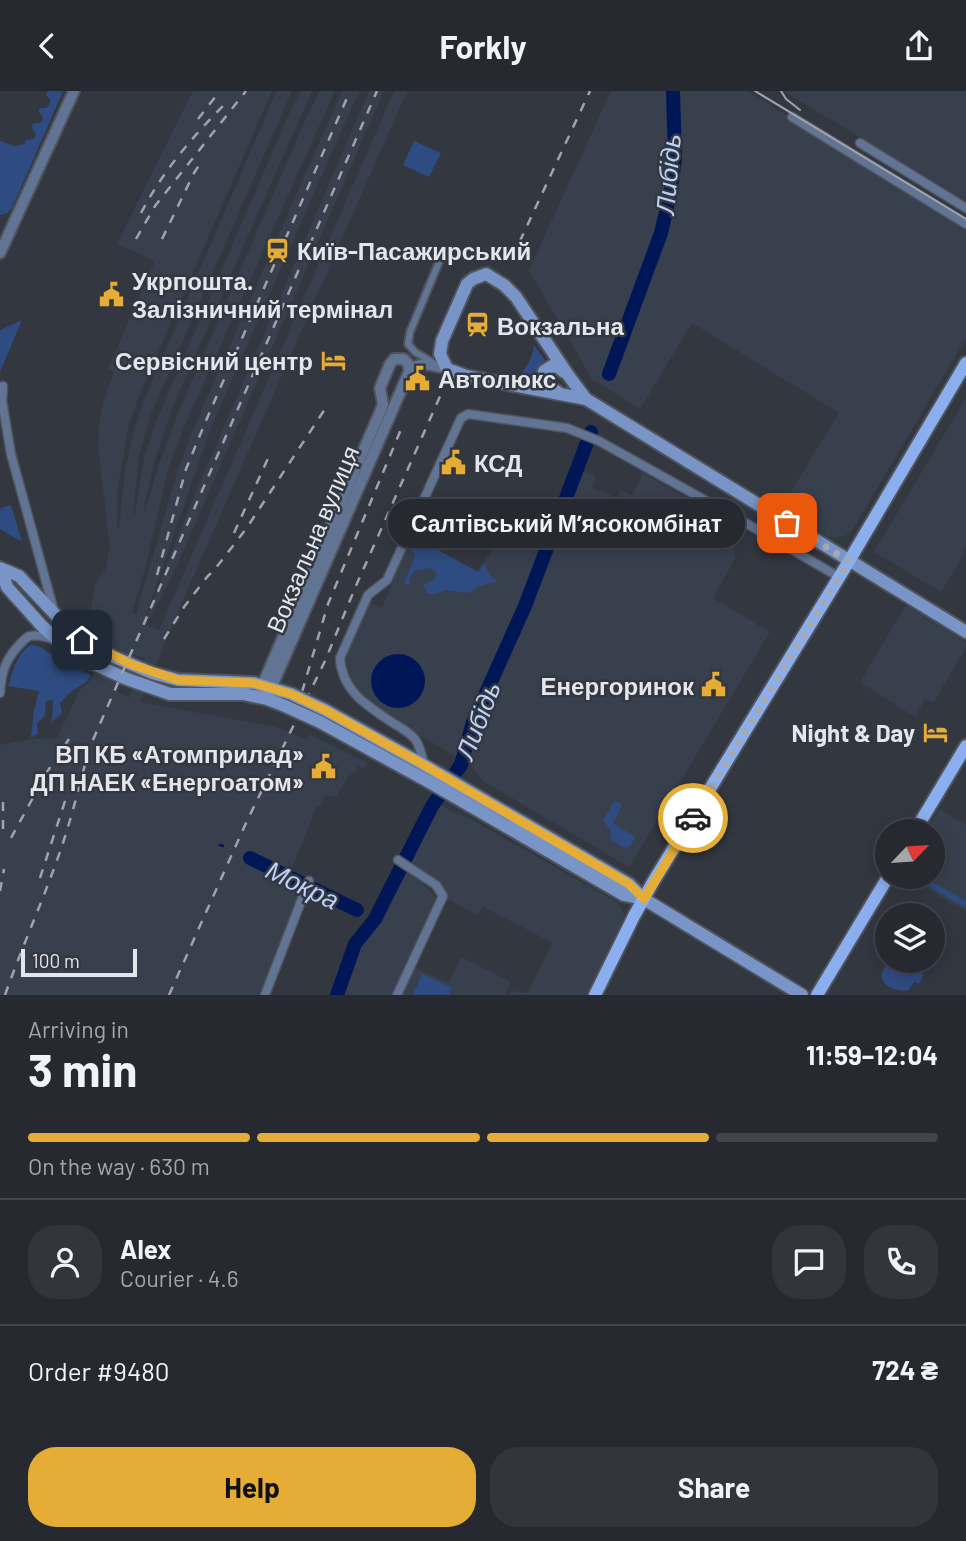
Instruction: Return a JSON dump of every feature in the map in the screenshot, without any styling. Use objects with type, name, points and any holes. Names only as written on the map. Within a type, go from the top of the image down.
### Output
[{"type":"main road","points":[[586,398],[466,376],[442,367],[442,341],[467,284],[486,274],[504,285],[516,297],[586,398],[966,632]]},
{"type":"main road","points":[[595,995],[644,899],[966,363]]},
{"type":"main road","points":[[561,393],[544,382],[544,371],[552,366],[558,367],[568,375]]},
{"type":"main road","points":[[0,569],[19,576],[82,640],[114,657],[152,673],[178,680],[219,681],[288,700],[424,765],[435,778]]},
{"type":"main road","points":[[0,569],[7,587],[56,639],[75,654],[107,669],[170,694],[264,692]]},
{"type":"main road","points":[[322,716],[461,793],[624,895],[644,899],[802,995]]},
{"type":"main road","points":[[922,819],[966,746]]},
{"type":"main road","points":[[817,995],[881,889]]},
{"type":"street","points":[[0,253],[74,91]]},
{"type":"street","points":[[792,117],[966,224]]},
{"type":"street","points":[[860,143],[966,208]]},
{"type":"street","points":[[442,367],[415,352],[408,344],[444,250]]},
{"type":"street","name":"Вокзальна вулиця","points":[[264,692],[383,405],[379,392],[392,361],[397,358],[404,359],[409,365],[409,372]]},
{"type":"street","name":"Вокзальна вулиця","points":[[264,692],[409,372],[412,367],[418,365],[442,367]]},
{"type":"street","points":[[3,386],[2,401],[11,454],[55,614]]},
{"type":"street","points":[[383,398],[393,400],[398,396]]},
{"type":"street","points":[[424,765],[413,737],[351,692],[341,666],[341,657],[368,595],[387,580],[461,418],[465,415],[567,428],[599,441],[839,577]]},
{"type":"street","points":[[0,693],[0,678],[5,663],[27,636],[56,639]]},
{"type":"street","points":[[397,995],[443,896],[436,885],[402,863]]},
{"type":"street","points":[[265,995],[305,891]]},
{"type":"shaded area","points":[[48,91],[63,91],[12,208],[0,215],[0,141],[15,146],[34,139],[36,134],[32,128],[33,124],[43,120],[38,111],[50,104],[46,95]]},
{"type":"shaded area","points":[[193,91],[272,91],[139,396],[128,428],[117,493],[119,529],[125,470],[145,398],[273,99],[277,91],[292,91],[150,416],[139,457],[133,514],[144,459],[156,422],[291,109],[301,91],[312,91],[172,408],[154,463],[144,515],[179,411],[308,114],[320,91],[335,91],[184,427],[168,469],[132,613],[136,615],[177,472],[192,432],[342,91],[359,91],[212,425],[146,619],[189,508],[369,91],[384,91],[171,579],[146,625],[159,630],[394,91],[407,91],[140,702],[276,727],[306,739],[309,734],[368,763],[363,768],[358,766],[355,773],[350,773],[336,797],[325,795],[317,806],[292,868],[302,888],[261,995],[0,995],[0,745],[29,739],[57,738],[80,690],[90,681],[106,641],[108,628],[91,609],[95,583],[105,570],[110,548],[98,446],[99,427],[103,403],[114,372],[108,369],[155,261],[117,244]],"holes":[[[134,654],[145,659],[129,698],[118,692]]]},
{"type":"shaded area","points":[[611,91],[748,91],[966,226],[966,338],[853,529],[845,536],[828,537],[781,508],[839,413],[692,323],[640,409],[592,379],[529,270]]},
{"type":"shaded area","points":[[786,91],[966,91],[966,201],[788,94]]},
{"type":"shaded area","points":[[414,141],[441,153],[429,177],[403,165]]},
{"type":"shaded area","points":[[22,320],[0,372],[0,330]]},
{"type":"shaded area","points":[[534,345],[545,360],[537,367],[537,379],[518,377],[529,363]]},
{"type":"shaded area","points":[[966,398],[966,547],[941,592],[874,552]]},
{"type":"shaded area","points":[[571,467],[596,476],[592,488],[617,497],[621,490],[632,495],[643,473],[737,527],[732,543],[735,559],[713,598],[770,632],[629,867],[483,781],[470,765],[378,710],[352,687],[344,654],[369,603],[382,608],[405,551],[416,538],[479,572],[492,548],[471,536],[481,516],[536,543],[535,547],[542,550]]},
{"type":"shaded area","points":[[11,505],[22,542],[0,529],[1,508]]},
{"type":"shaded area","points":[[481,516],[536,543],[517,549],[492,548],[471,536]]},
{"type":"shaded area","points":[[412,536],[478,572],[484,563],[490,576],[498,581],[478,586],[469,593],[445,590],[428,594],[423,585],[434,580],[437,574],[431,568],[414,571],[409,580],[411,585],[404,583],[416,554],[406,548]]},
{"type":"shaded area","points":[[906,605],[966,642],[966,648],[933,703],[925,699],[915,717],[860,682]]},
{"type":"shaded area","points":[[31,645],[40,647],[91,675],[60,703],[62,713],[52,722],[53,700],[46,701],[45,715],[37,723],[38,734],[31,738],[39,691],[8,686],[19,657]]},
{"type":"shaded area","points":[[403,654],[413,658],[421,666],[425,681],[421,696],[413,704],[393,708],[383,704],[375,696],[371,676],[375,666],[383,658]]},
{"type":"shaded area","points":[[434,801],[457,814],[458,812],[620,905],[623,920],[588,995],[507,995],[513,991],[527,993],[553,943],[483,907],[477,915],[447,900],[421,871],[398,858],[426,806]]},
{"type":"shaded area","points":[[614,801],[622,805],[613,823],[635,837],[626,849],[611,840],[610,829],[603,821]]},
{"type":"shaded area","points":[[939,809],[966,825],[966,911],[927,889],[945,889],[945,819],[933,819]]},
{"type":"shaded area","points":[[251,852],[307,882],[304,891],[255,867],[257,862],[249,858]]},
{"type":"shaded area","points":[[405,870],[421,881],[438,900],[394,995],[341,995],[359,942],[381,917]]},
{"type":"shaded area","points":[[934,889],[944,889],[966,901],[966,908]]},
{"type":"shaded area","points":[[461,957],[511,982],[505,995],[403,995],[415,968],[449,983]]},
{"type":"shaded area","points":[[883,973],[924,975],[919,984],[914,982],[906,991],[886,985]]},
{"type":"shaded area","points":[[422,974],[452,988],[449,995],[413,995]]},
{"type":"waterway","name":"Либідь","points":[[609,374],[661,233],[670,195],[675,159],[673,91]]},
{"type":"waterway","name":"Либідь","points":[[337,995],[355,944],[375,919],[432,806],[461,765],[473,722],[525,606],[591,432]]},
{"type":"waterway","name":"Мокра","points":[[250,858],[357,910]]},
{"type":"tram line","points":[[755,91],[966,219]]},
{"type":"tram line","points":[[781,91],[786,99],[800,110]]},
{"type":"railway","points":[[198,119],[220,91]]},
{"type":"railway","points":[[136,239],[155,206],[246,91]]},
{"type":"railway","points":[[157,575],[186,469],[350,91]]},
{"type":"railway","points":[[5,995],[63,843],[89,749],[377,91]]},
{"type":"railway","points":[[512,258],[590,91]]},
{"type":"railway","points":[[141,213],[179,155],[226,103]]},
{"type":"railway","points":[[162,239],[203,159]]},
{"type":"railway","points":[[169,995],[246,823],[325,661],[442,392]]},
{"type":"railway","points":[[164,639],[184,607],[246,529],[327,406]]},
{"type":"railway","points":[[302,692],[328,604],[402,427]]},
{"type":"railway","points":[[234,533],[270,454]]},
{"type":"railway","points":[[11,838],[47,772],[69,739]]},
{"type":"railway","points":[[40,878],[67,795]]},
{"type":"railway","points":[[3,802],[3,835]]},
{"type":"railway","points":[[0,891],[4,869]]},
{"type":"way so far","points":[[693,818],[849,561],[787,523]]},
{"type":"place","name":"Київ-Пасажирський","points":[[277,250]]},
{"type":"place","name":"Укрпошта. Залізничний термінал","points":[[112,294]]},
{"type":"place","name":"Вокзальна","points":[[477,325]]},
{"type":"place","name":"Сервісний центр","points":[[333,360]]},
{"type":"place","name":"Автолюкс","points":[[418,378]]},
{"type":"place","name":"КСД","points":[[454,462]]},
{"type":"place","name":"Салтівський Мʼясокомбінат","points":[[787,523]]},
{"type":"place","name":"Енергоринок","points":[[714,685]]},
{"type":"place","name":"Night & Day","points":[[935,732]]},
{"type":"place","name":"ВП КБ «Атомприлад» ДП НАЕК «Енергоатом»","points":[[324,767]]},
{"type":"route","points":[[82,640],[152,673],[178,680],[254,683],[291,694],[424,765],[629,884],[644,899],[693,818]]}]
